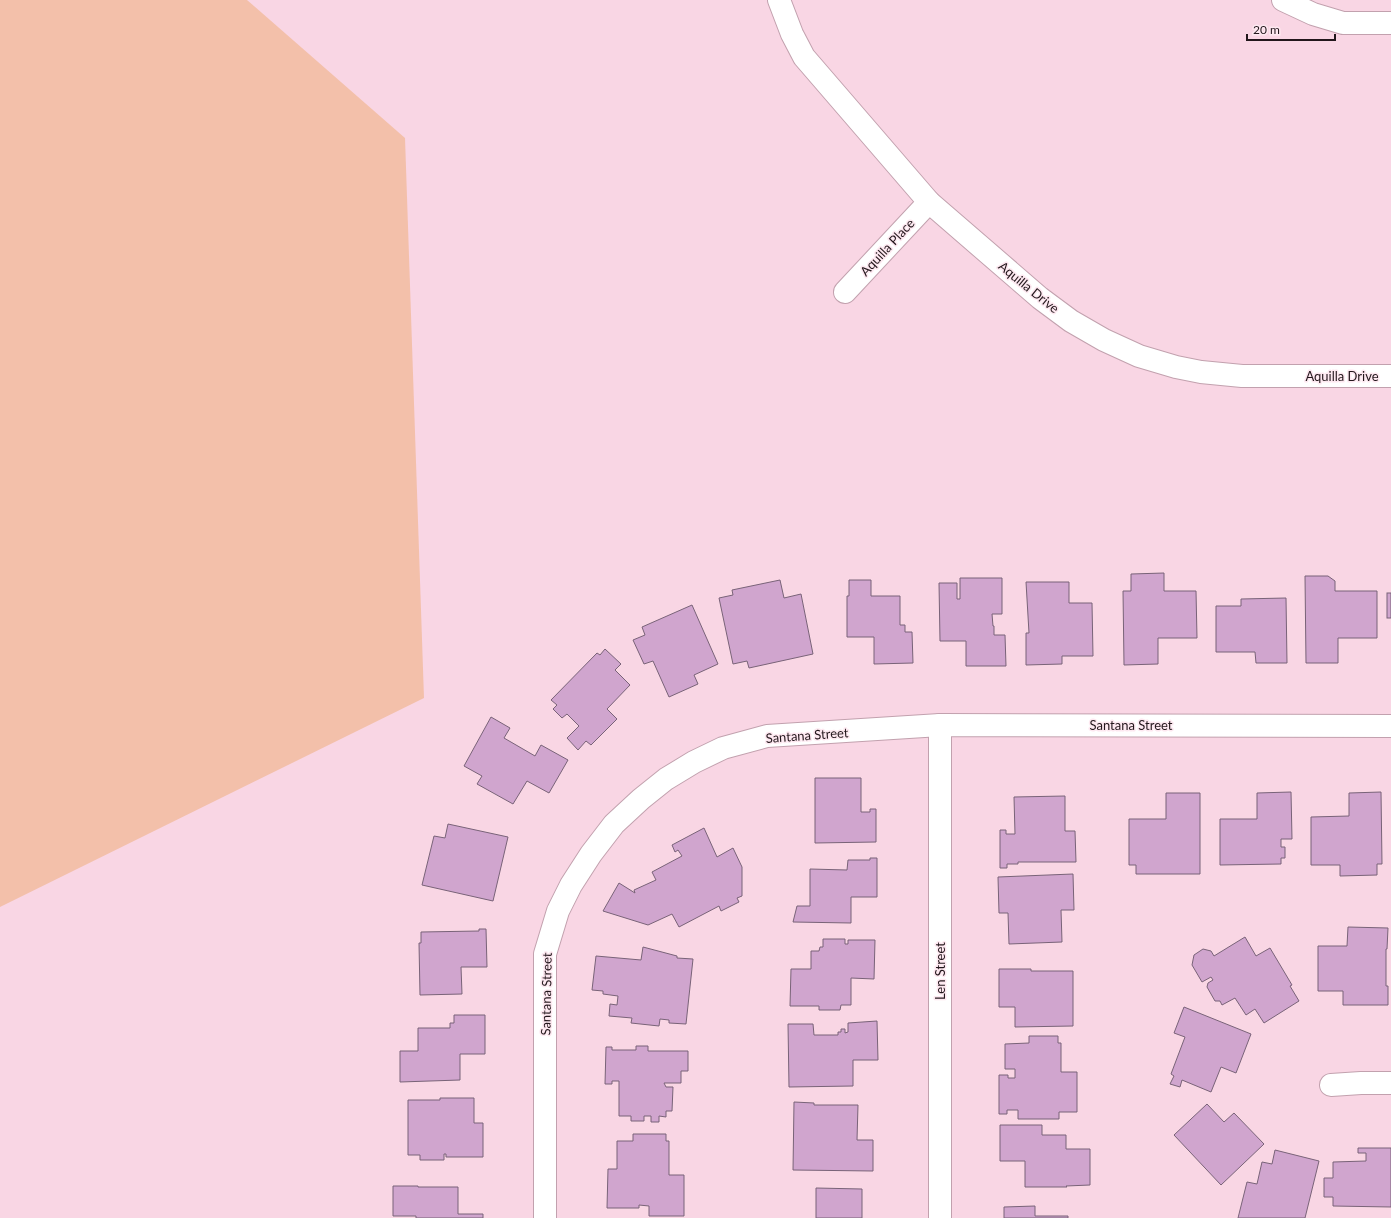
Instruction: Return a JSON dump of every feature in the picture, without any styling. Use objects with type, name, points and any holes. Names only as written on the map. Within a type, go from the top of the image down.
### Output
[{"type":"street","name":"Aquilla Drive","points":[[779,0],[792,34],[804,57],[929,202],[1040,298],[1071,321],[1104,340],[1139,356],[1176,367],[1201,372],[1242,376],[1391,376]]},
{"type":"street","points":[[1283,0],[1314,14],[1343,23],[1391,23]]},
{"type":"street","name":"Aquilla Place","points":[[845,292],[929,202]]},
{"type":"street","name":"Santana Street","points":[[545,1218],[545,954],[558,911],[591,854],[614,824],[641,799],[666,779],[694,762],[723,748],[767,736],[940,725],[1391,726]]},
{"type":"street","name":"Len Street","points":[[940,725],[940,1218]]},
{"type":"street","points":[[1331,1085],[1391,1083]]},
{"type":"shaded area","points":[[0,0],[247,0],[405,138],[424,698],[0,907]]},
{"type":"building","points":[[1164,573],[1164,591],[1196,591],[1197,638],[1158,638],[1158,664],[1124,665],[1123,591],[1131,591],[1131,574]]},
{"type":"building","points":[[1305,576],[1328,576],[1335,581],[1335,591],[1377,591],[1377,638],[1338,638],[1338,663],[1306,663]]},
{"type":"building","points":[[960,578],[1002,578],[1002,614],[992,614],[994,635],[1005,635],[1006,666],[966,666],[966,641],[940,641],[939,583],[957,583],[957,599],[960,599]]},
{"type":"building","points":[[780,580],[784,598],[801,594],[813,654],[749,668],[747,661],[733,664],[719,598],[733,595],[732,590]]},
{"type":"building","points":[[849,580],[871,580],[871,596],[900,596],[900,625],[905,625],[905,632],[912,632],[913,663],[874,664],[874,637],[847,637],[847,596],[849,596]]},
{"type":"building","points":[[1026,582],[1069,582],[1069,603],[1092,603],[1093,656],[1062,656],[1062,664],[1026,665],[1026,633],[1029,633]]},
{"type":"building","points":[[1387,593],[1391,593],[1391,618],[1387,618]]},
{"type":"building","points":[[1286,598],[1287,663],[1256,663],[1255,652],[1216,652],[1216,606],[1241,606],[1241,599]]},
{"type":"building","points":[[692,605],[718,664],[694,675],[698,684],[669,697],[653,661],[644,664],[633,640],[645,635],[642,627]]},
{"type":"building","points":[[605,649],[621,664],[615,670],[630,685],[607,709],[617,719],[591,745],[586,741],[578,750],[567,738],[579,726],[567,714],[562,718],[553,709],[557,705],[551,700],[597,653],[600,655]]},
{"type":"building","points":[[491,717],[510,728],[504,738],[535,756],[541,745],[568,760],[549,793],[527,781],[513,804],[477,784],[482,776],[464,766]]},
{"type":"building","points":[[815,778],[861,778],[861,812],[870,812],[870,809],[876,809],[876,842],[815,843]]},
{"type":"building","points":[[1291,792],[1292,839],[1281,839],[1281,847],[1285,847],[1285,858],[1281,858],[1281,864],[1220,865],[1220,819],[1257,819],[1257,793]]},
{"type":"building","points":[[1381,792],[1382,864],[1377,864],[1377,875],[1340,876],[1340,865],[1311,865],[1311,817],[1349,816],[1349,793]]},
{"type":"building","points":[[1166,793],[1200,793],[1200,874],[1136,874],[1136,865],[1129,865],[1129,819],[1166,819]]},
{"type":"building","points":[[1065,796],[1065,831],[1075,831],[1076,862],[1018,862],[1018,864],[1007,864],[1007,868],[1000,868],[1000,830],[1006,830],[1006,834],[1015,834],[1014,797]]},
{"type":"building","points":[[448,824],[508,837],[493,901],[422,885],[434,836],[445,838]]},
{"type":"building","points":[[704,828],[717,857],[733,848],[742,867],[742,896],[737,898],[739,902],[721,911],[719,906],[679,927],[672,914],[648,925],[603,911],[619,883],[635,893],[634,890],[656,880],[652,872],[682,856],[678,850],[675,852],[672,845]]},
{"type":"building","points":[[870,858],[877,858],[877,897],[851,897],[851,923],[793,922],[797,906],[810,906],[810,869],[847,870],[848,860],[870,860]]},
{"type":"building","points":[[1073,874],[1074,910],[1061,910],[1062,942],[1009,944],[1008,913],[999,913],[998,877]]},
{"type":"building","points":[[1348,927],[1388,928],[1386,949],[1386,986],[1388,986],[1388,1005],[1343,1005],[1343,991],[1318,991],[1318,946],[1347,946]]},
{"type":"building","points":[[479,929],[486,929],[487,967],[461,967],[462,994],[420,995],[419,943],[421,943],[421,932],[479,931]]},
{"type":"building","points":[[1245,937],[1256,956],[1270,948],[1292,985],[1290,986],[1299,1001],[1264,1023],[1255,1009],[1246,1015],[1235,998],[1222,1005],[1220,1001],[1215,1001],[1207,987],[1208,983],[1213,980],[1211,977],[1202,982],[1192,965],[1194,955],[1203,949],[1211,951],[1214,956]]},
{"type":"building","points":[[823,939],[845,939],[845,944],[848,944],[848,940],[875,940],[874,979],[851,978],[851,1005],[841,1005],[840,1010],[819,1010],[819,1006],[790,1006],[791,969],[811,969],[811,951],[819,951],[820,947],[823,947]]},
{"type":"building","points":[[643,947],[677,956],[677,958],[693,959],[686,1024],[669,1023],[669,1020],[660,1019],[659,1026],[631,1023],[632,1018],[609,1016],[610,1004],[617,1005],[618,996],[603,994],[603,991],[592,990],[596,956],[641,960]]},
{"type":"building","points":[[999,969],[1073,971],[1073,1026],[1015,1027],[1015,1007],[999,1007]]},
{"type":"building","points":[[1184,1007],[1251,1034],[1236,1073],[1221,1067],[1211,1092],[1182,1080],[1180,1087],[1170,1084],[1174,1076],[1171,1074],[1185,1037],[1174,1033]]},
{"type":"building","points":[[454,1015],[485,1015],[485,1054],[460,1054],[460,1080],[400,1082],[400,1051],[418,1051],[418,1028],[450,1028],[450,1023],[454,1023]]},
{"type":"building","points":[[877,1021],[878,1060],[853,1060],[853,1086],[789,1087],[788,1024],[813,1024],[814,1035],[838,1035],[838,1032],[841,1032],[841,1029],[845,1029],[845,1033],[848,1032],[848,1023]]},
{"type":"building","points":[[1029,1036],[1058,1036],[1058,1043],[1061,1043],[1061,1072],[1077,1072],[1077,1112],[1059,1112],[1059,1119],[1018,1119],[1018,1110],[1007,1110],[1007,1114],[999,1114],[999,1075],[1008,1075],[1008,1078],[1015,1078],[1015,1069],[1005,1069],[1005,1044],[1029,1043]]},
{"type":"building","points":[[636,1046],[648,1046],[648,1051],[688,1051],[688,1071],[681,1071],[681,1083],[664,1083],[666,1087],[673,1087],[672,1111],[666,1111],[666,1117],[659,1116],[659,1122],[651,1122],[651,1116],[644,1116],[644,1121],[631,1121],[631,1116],[619,1116],[619,1081],[612,1081],[612,1084],[605,1084],[606,1047],[612,1047],[612,1050],[636,1050]]},
{"type":"building","points":[[440,1098],[474,1098],[474,1123],[483,1123],[483,1157],[446,1157],[446,1154],[444,1154],[444,1160],[420,1160],[420,1155],[408,1155],[408,1100],[440,1100]]},
{"type":"building","points":[[794,1102],[814,1103],[814,1105],[858,1105],[857,1140],[873,1140],[873,1171],[793,1170]]},
{"type":"building","points":[[1207,1104],[1224,1122],[1234,1113],[1264,1144],[1221,1185],[1174,1135]]},
{"type":"building","points":[[1000,1125],[1042,1125],[1042,1135],[1066,1135],[1066,1149],[1090,1149],[1090,1185],[1066,1186],[1067,1187],[1025,1187],[1025,1161],[1000,1161]]},
{"type":"building","points":[[633,1134],[666,1134],[666,1141],[669,1141],[669,1175],[684,1175],[684,1216],[649,1216],[649,1206],[639,1205],[639,1208],[607,1208],[608,1169],[617,1169],[617,1141],[633,1141]]},
{"type":"building","points":[[1358,1148],[1391,1148],[1391,1207],[1333,1206],[1333,1197],[1324,1197],[1324,1178],[1333,1178],[1333,1162],[1366,1161],[1366,1153],[1358,1153]]},
{"type":"building","points":[[1275,1150],[1319,1161],[1305,1218],[1238,1218],[1247,1182],[1257,1184],[1262,1162],[1272,1164]]},
{"type":"building","points":[[393,1186],[458,1187],[458,1214],[483,1214],[483,1218],[416,1218],[416,1216],[393,1216]]},
{"type":"building","points":[[816,1188],[862,1189],[862,1218],[816,1218]]},
{"type":"building","points":[[1035,1206],[1035,1216],[1068,1216],[1068,1218],[1004,1218],[1004,1207]]}]
